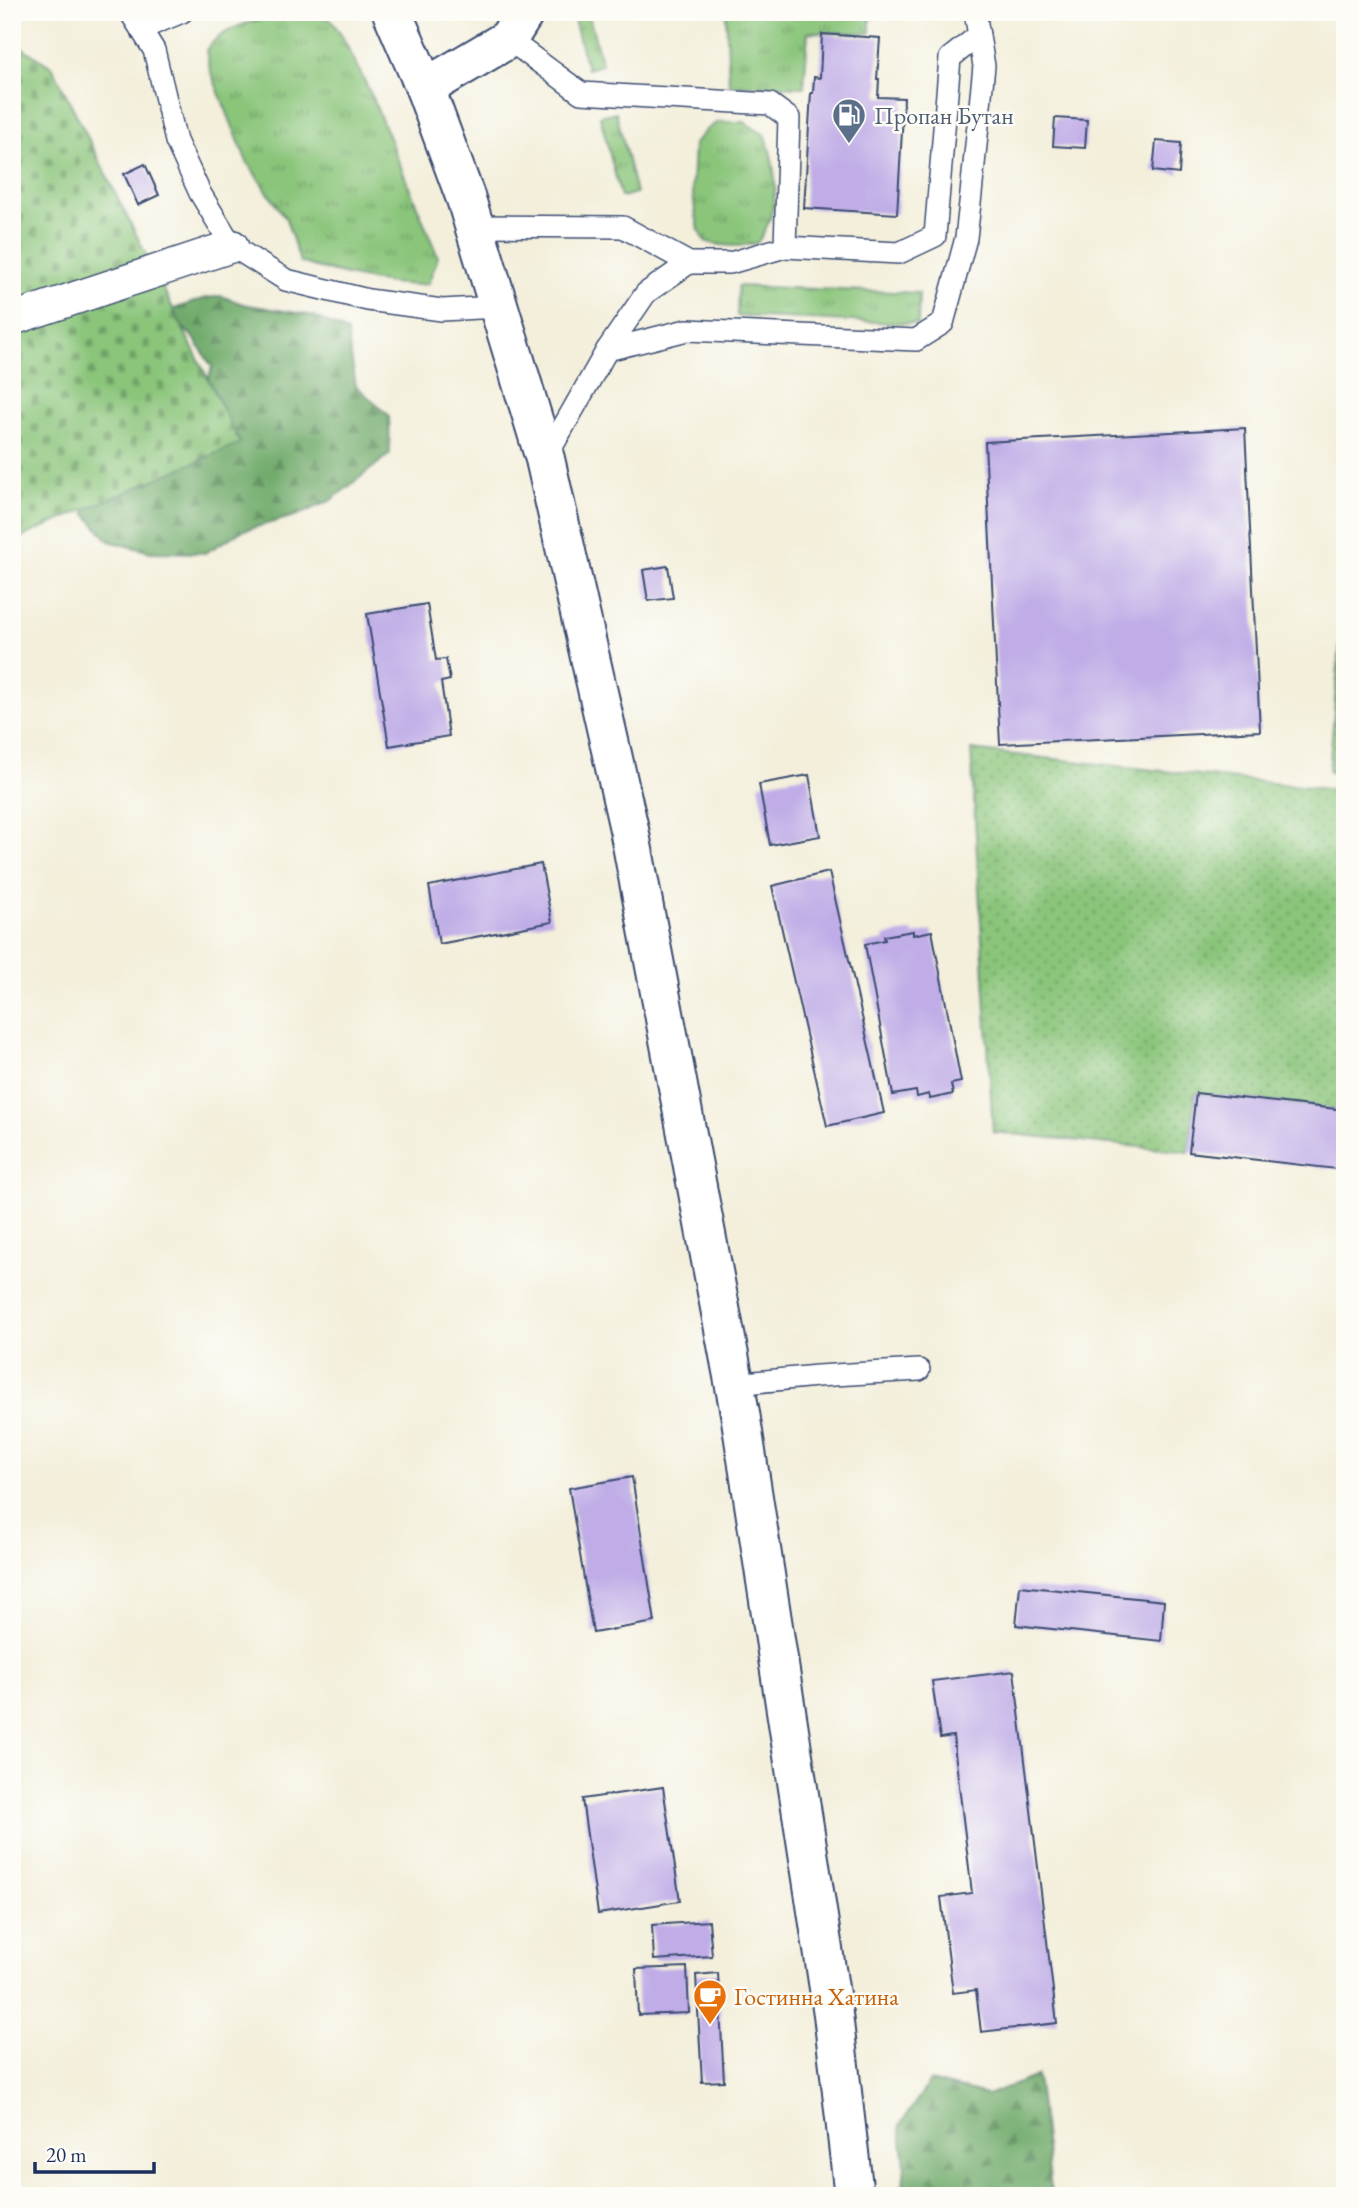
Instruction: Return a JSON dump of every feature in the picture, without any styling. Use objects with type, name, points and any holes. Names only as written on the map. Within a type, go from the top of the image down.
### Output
[{"type":"main road","points":[[392,12],[425,88],[474,226],[545,459],[629,829],[734,1384],[833,2014],[854,2196]]},
{"type":"main road","points":[[425,88],[517,25]]},
{"type":"street","points":[[12,319],[232,246]]},
{"type":"lane","points":[[182,12],[135,21],[154,50],[176,141],[200,194],[232,246],[286,280],[368,300],[442,310],[497,307]]},
{"type":"lane","points":[[607,350],[687,330],[916,340],[943,323],[967,238],[984,66],[975,12]]},
{"type":"lane","points":[[517,25],[581,93],[770,104],[789,118],[785,247]]},
{"type":"lane","points":[[474,226],[623,227],[689,263],[730,263],[785,247],[900,253],[935,236],[950,58],[979,35]]},
{"type":"lane","points":[[545,459],[607,350],[646,293],[689,263]]},
{"type":"lane","points":[[734,1384],[919,1370]]},
{"type":"green space","points":[[295,12],[317,12],[332,21],[370,92],[438,257],[428,284],[381,282],[300,262],[286,219],[247,162],[210,70],[206,50],[214,41],[234,28]]},
{"type":"green space","points":[[572,12],[588,12],[602,65],[587,69]]},
{"type":"green space","points":[[726,12],[870,12],[870,33],[808,32],[804,87],[729,85]]},
{"type":"green space","points":[[12,41],[53,68],[240,443],[12,541]]},
{"type":"green space","points":[[616,112],[636,193],[621,197],[600,116]]},
{"type":"green space","points":[[718,122],[744,122],[766,136],[775,178],[774,204],[765,230],[757,243],[731,246],[712,243],[705,241],[699,230],[692,186],[694,144],[707,129]]},
{"type":"green space","points":[[738,286],[919,293],[918,324],[737,316]]},
{"type":"green space","points":[[221,296],[243,304],[314,316],[347,332],[356,386],[389,416],[390,454],[330,501],[298,515],[242,531],[205,553],[151,552],[109,541],[85,513],[87,477],[203,397],[212,367],[194,338],[166,312],[202,299]]},
{"type":"green space","points":[[1345,585],[1345,774],[1329,772]]},
{"type":"green space","points":[[971,750],[1345,791],[1345,1110],[1196,1093],[1189,1152],[993,1132]]},
{"type":"green space","points":[[1037,2076],[1052,2196],[902,2196],[905,2165],[900,2125],[930,2081],[987,2095]]},
{"type":"building","points":[[822,34],[880,38],[878,97],[904,98],[897,214],[804,208],[811,93],[814,77],[820,78]]},
{"type":"building","points":[[1055,118],[1087,120],[1085,148],[1053,146]]},
{"type":"building","points":[[1156,141],[1181,143],[1179,174],[1153,171]]},
{"type":"building","points":[[145,164],[159,195],[138,205],[124,174]]},
{"type":"building","points":[[1245,428],[1260,731],[1000,744],[985,442]]},
{"type":"building","points":[[668,566],[673,598],[648,601],[643,570]]},
{"type":"building","points":[[427,604],[436,660],[446,659],[450,680],[441,682],[449,736],[389,746],[367,614]]},
{"type":"building","points":[[809,775],[820,836],[770,845],[759,784]]},
{"type":"building","points":[[541,864],[552,922],[439,944],[429,886]]},
{"type":"building","points":[[829,872],[884,1113],[827,1126],[772,886]]},
{"type":"building","points":[[913,931],[913,935],[932,931],[961,1082],[951,1084],[953,1094],[930,1099],[929,1094],[917,1097],[916,1091],[893,1095],[865,944],[885,940],[884,936]]},
{"type":"building","points":[[1196,1093],[1345,1110],[1345,1170],[1189,1152]]},
{"type":"building","points":[[632,1477],[655,1622],[593,1633],[569,1488]]},
{"type":"building","points":[[1020,1586],[1164,1601],[1161,1641],[1016,1625]]},
{"type":"building","points":[[1014,1671],[1057,2023],[981,2032],[976,1990],[953,1993],[941,1897],[972,1893],[953,1736],[940,1738],[932,1681]]},
{"type":"building","points":[[663,1787],[680,1901],[598,1914],[582,1799]]},
{"type":"building","points":[[709,1921],[712,1956],[654,1960],[652,1925]]},
{"type":"building","points":[[687,1967],[689,2013],[638,2015],[636,1969]]},
{"type":"building","points":[[718,1973],[724,2081],[702,2082],[696,1975]]},
{"type":"place","name":"Пропан Бутан","points":[[849,145]]},
{"type":"place","name":"Гостинна Хатина","points":[[710,2026]]}]
